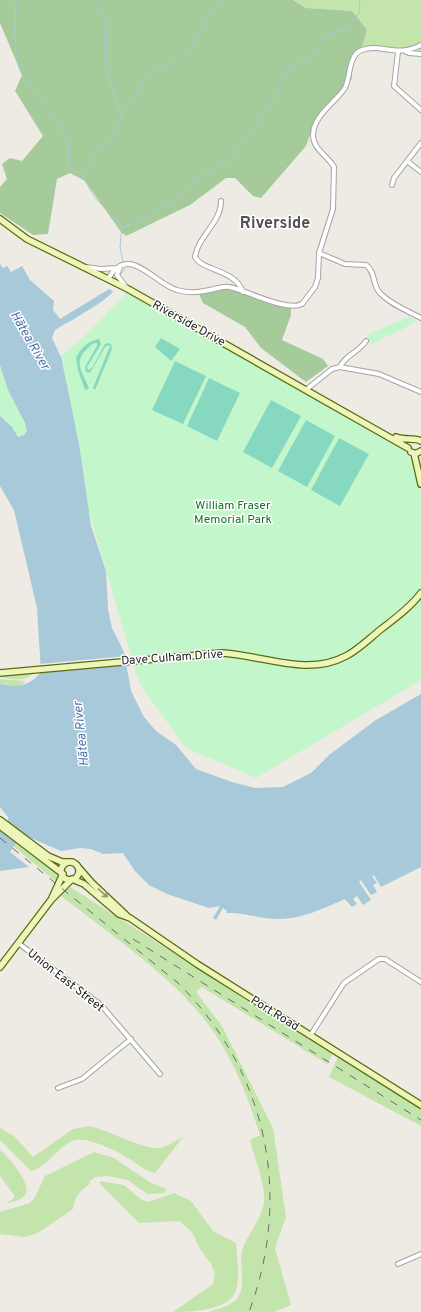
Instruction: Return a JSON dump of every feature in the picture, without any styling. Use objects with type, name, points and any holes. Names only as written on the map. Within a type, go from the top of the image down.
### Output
[{"type":"main road","name":"Riverside Drive","points":[[0,219],[27,239],[128,289],[378,429],[408,448],[418,452]]},
{"type":"main road","name":"Riverside Drive","points":[[378,429],[404,440],[415,439],[421,441]]},
{"type":"main road","points":[[408,448],[410,440]]},
{"type":"main road","points":[[418,452],[421,467]]},
{"type":"main road","points":[[418,452],[421,484]]},
{"type":"main road","name":"Dave Culham Drive","points":[[0,673],[18,670],[222,653],[252,656],[301,665],[326,664],[345,657],[359,648],[408,607],[421,594]]},
{"type":"main road","name":"Dave Culham Drive","points":[[0,669],[18,670]]},
{"type":"main road","name":"Port Road","points":[[0,820],[39,856],[63,874],[66,878],[84,884],[119,914],[130,918]]},
{"type":"main road","name":"Port Road","points":[[0,826],[30,847],[55,860],[72,862],[92,883],[130,918],[197,964],[421,1106]]},
{"type":"main road","points":[[52,900],[63,874],[63,866],[72,862]]},
{"type":"main road","points":[[0,967],[52,900],[78,874],[78,867]]},
{"type":"street","points":[[83,266],[109,269],[128,264],[140,266],[166,285],[178,290],[200,292],[228,287],[258,298],[291,306],[300,305],[304,302],[317,282],[319,253],[333,211],[335,173],[332,164],[316,147],[313,136],[314,127],[344,88],[352,59],[358,52],[368,49],[398,52],[421,45]]},
{"type":"street","points":[[421,45],[418,50],[421,54]]},
{"type":"street","points":[[405,51],[409,53],[421,54]]},
{"type":"street","points":[[398,52],[394,86],[421,110]]},
{"type":"street","points":[[392,185],[394,178],[421,143]]},
{"type":"street","points":[[407,161],[421,172]]},
{"type":"street","points":[[221,201],[215,222],[200,245],[195,257],[201,263],[230,276],[239,284],[243,292]]},
{"type":"street","points":[[319,253],[346,264],[366,265],[371,270],[376,287],[381,294],[421,318]]},
{"type":"street","points":[[108,279],[113,272],[120,267]]},
{"type":"street","points":[[120,267],[117,273],[118,276],[128,289]]},
{"type":"street","points":[[340,367],[343,362],[361,348],[366,341]]},
{"type":"street","points":[[307,389],[332,369],[340,367],[379,374],[421,392]]},
{"type":"street","name":"Union East Street","points":[[18,943],[101,1005],[160,1074]]},
{"type":"street","points":[[310,1036],[344,983],[379,959],[384,959],[421,982]]},
{"type":"street","points":[[58,1088],[82,1079],[131,1039]]},
{"type":"street","points":[[398,1264],[421,1254]]},
{"type":"green space","points":[[0,0],[293,0],[306,8],[352,11],[367,30],[361,49],[349,66],[352,78],[338,98],[314,123],[306,146],[261,198],[253,196],[235,178],[226,178],[190,205],[126,236],[121,232],[85,181],[70,173],[57,179],[48,234],[33,235],[0,213],[0,187],[7,179],[2,164],[10,158],[22,161],[43,136],[15,91],[22,75],[0,23]]},
{"type":"green space","points":[[293,0],[421,0],[421,52],[361,49],[352,11],[306,8]]},
{"type":"green space","points":[[232,284],[244,292],[291,307],[291,315],[282,340],[323,359],[328,366],[306,382],[261,348],[245,327],[203,303],[198,292]]},
{"type":"green space","name":"William Fraser Memorial Park","points":[[127,292],[374,433],[400,446],[414,463],[421,491],[421,588],[405,604],[340,656],[317,663],[220,650],[131,656],[88,508],[80,450],[61,357],[96,325]]},
{"type":"green space","points":[[409,316],[416,321],[371,345],[367,335]]},
{"type":"green space","points":[[161,338],[180,349],[171,361],[155,347]]},
{"type":"green space","points":[[99,339],[101,344],[87,367],[88,370],[92,368],[105,344],[111,344],[112,349],[95,390],[93,388],[110,346],[108,345],[105,347],[90,373],[86,372],[85,367],[97,346],[97,343],[91,345],[82,355],[80,359],[80,368],[89,388],[85,390],[78,370],[76,358],[85,346],[92,341]]},
{"type":"green space","points":[[175,361],[206,376],[183,424],[152,410]]},
{"type":"green space","points":[[0,365],[8,390],[25,423],[27,432],[22,437],[16,436],[12,427],[0,416]]},
{"type":"green space","points":[[209,378],[240,393],[217,441],[187,426]]},
{"type":"green space","points":[[271,400],[301,416],[272,468],[243,452]]},
{"type":"green space","points":[[306,420],[335,436],[307,487],[278,471]]},
{"type":"green space","points":[[339,438],[369,454],[340,506],[311,490]]},
{"type":"green space","points":[[421,598],[421,680],[256,778],[186,748],[144,690],[137,677],[134,664],[213,656],[237,657],[315,669],[328,667],[340,663],[373,640]]},
{"type":"green space","points":[[34,672],[27,678],[23,679],[0,677]]},
{"type":"green space","points":[[0,679],[23,681],[24,684],[16,686],[0,684]]},
{"type":"green space","points":[[16,843],[57,872],[59,884],[13,846]]},
{"type":"green space","points":[[70,887],[333,1054],[327,1064],[202,987],[196,992],[222,1026],[273,1128],[286,1217],[275,1248],[291,1305],[274,1312],[209,1312],[231,1304],[237,1299],[242,1288],[242,1251],[247,1238],[258,1220],[264,1200],[261,1178],[250,1140],[260,1135],[238,1075],[215,1033],[190,1002],[173,985],[155,969],[60,895]]},
{"type":"green space","points":[[338,1057],[421,1109],[421,1126],[329,1077]]},
{"type":"green space","points":[[90,1126],[154,1148],[164,1147],[183,1137],[155,1173],[144,1169],[128,1158],[110,1149],[96,1143],[82,1140],[70,1142],[43,1165],[31,1171],[0,1140],[0,1128],[14,1136],[33,1157],[73,1129]]},
{"type":"green space","points":[[0,1150],[23,1178],[27,1190],[21,1199],[5,1204],[14,1198],[14,1195],[0,1176]]},
{"type":"green space","points":[[94,1152],[114,1158],[151,1183],[167,1189],[164,1193],[147,1194],[128,1180],[108,1176],[95,1177],[78,1195],[73,1209],[38,1233],[25,1237],[0,1234],[0,1212],[30,1203],[35,1197],[45,1176]]},
{"type":"green space","points":[[101,1181],[124,1185],[142,1200],[149,1202],[174,1193],[191,1201],[213,1231],[236,1243],[238,1278],[236,1290],[232,1297],[226,1302],[209,1309],[189,1312],[173,1312],[213,1284],[215,1274],[211,1264],[200,1249],[192,1232],[179,1221],[139,1223],[99,1183]]},
{"type":"water","name":"Hātea River","points":[[0,264],[3,268],[7,266],[11,272],[22,266],[30,280],[54,301],[53,310],[60,319],[109,289],[113,291],[104,300],[55,330],[52,338],[61,357],[80,450],[91,526],[106,571],[108,609],[112,628],[124,652],[131,691],[144,717],[156,731],[176,745],[196,769],[232,782],[255,788],[283,787],[311,773],[329,755],[376,720],[421,694],[421,867],[381,887],[374,875],[372,876],[377,883],[373,885],[377,892],[371,895],[361,880],[359,882],[371,900],[363,905],[357,896],[353,899],[357,904],[352,907],[345,899],[304,915],[288,919],[226,913],[227,911],[223,908],[216,920],[213,918],[220,906],[209,908],[167,894],[149,885],[135,871],[123,853],[103,854],[91,849],[80,848],[61,851],[26,836],[16,843],[10,852],[29,867],[0,871],[0,831],[8,822],[8,817],[0,807],[0,684],[12,686],[23,685],[32,681],[41,672],[37,608],[14,510],[0,486],[0,416],[12,427],[18,437],[24,435],[27,431],[25,423],[8,390],[0,365]]},
{"type":"pier","points":[[127,656],[128,664],[39,672],[39,664]]},
{"type":"waterway","points":[[16,0],[15,44],[22,75],[59,124],[69,147],[69,167],[80,174],[93,195],[122,228],[120,246],[123,262]]},
{"type":"waterway","points":[[94,0],[106,22],[107,71],[121,115]]},
{"type":"waterway","points":[[85,178],[96,150],[111,138],[121,115],[130,106],[143,79],[185,53],[194,45],[201,28],[221,0]]},
{"type":"waterway","points":[[122,228],[146,218],[175,201],[195,178],[218,168],[235,155],[273,99],[285,74],[294,65],[311,58],[317,52],[322,39],[327,34],[346,29],[359,13],[360,0]]},
{"type":"waterway","points":[[121,274],[125,269]]},
{"type":"railway","points":[[0,838],[178,983],[208,1018],[233,1055],[251,1095],[263,1137],[269,1180],[269,1224],[262,1268],[249,1312]]},
{"type":"railway","points":[[133,939],[421,1120]]},
{"type":"district","name":"Riverside","points":[[275,222]]}]
